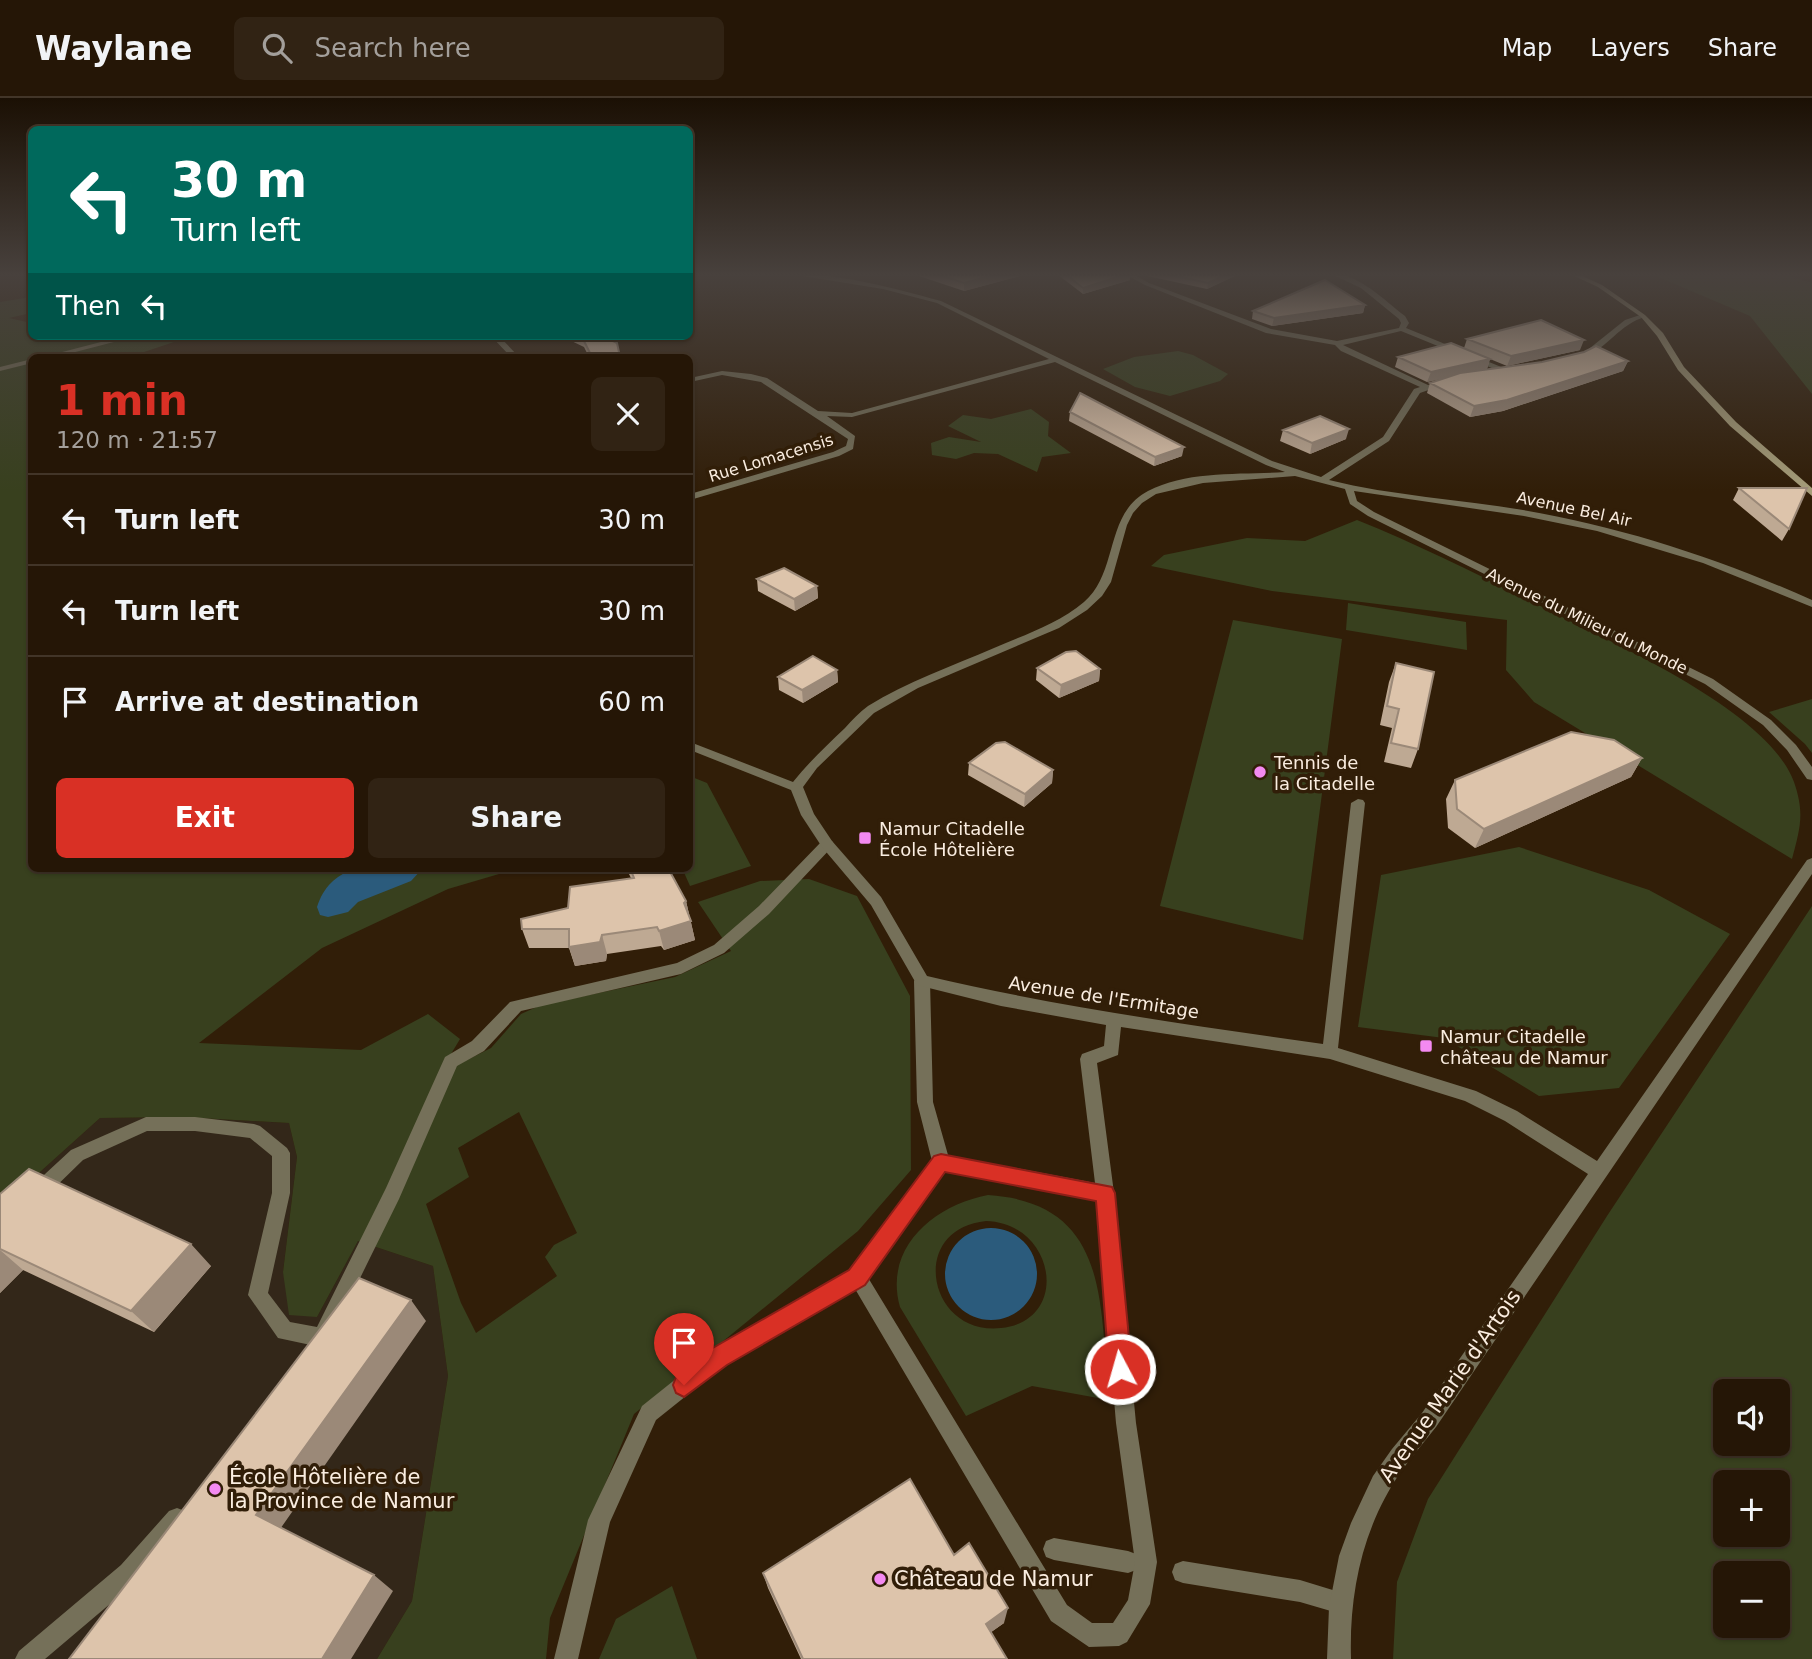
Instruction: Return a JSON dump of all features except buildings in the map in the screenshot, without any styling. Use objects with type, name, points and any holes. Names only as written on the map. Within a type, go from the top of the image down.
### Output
[{"type":"main road","points":[[1667,346],[1681,368],[1733,424],[1812,493]]},
{"type":"street","points":[[59,354],[93,346]]},
{"type":"street","points":[[1030,346],[1296,474],[1321,481],[1386,439],[1417,391],[1451,381]]},
{"type":"street","points":[[1340,346],[1426,387]]},
{"type":"street","points":[[1444,346],[1507,371]]},
{"type":"street","points":[[1574,359],[1599,346]]},
{"type":"street","points":[[693,379],[722,373],[751,376],[764,380],[816,413],[852,415],[879,410],[1057,359]]},
{"type":"street","points":[[0,369],[28,362]]},
{"type":"street","points":[[1485,374],[1518,370]]},
{"type":"street","name":"Rue Lomacensis","points":[[693,496],[836,454],[850,447],[852,438],[816,413]]},
{"type":"street","points":[[796,787],[813,765],[870,710],[914,686],[1077,614],[1105,582],[1125,517],[1150,493],[1199,482],[1296,474]]},
{"type":"street","name":"Avenue Bel Air","points":[[1321,481],[1349,488],[1525,513],[1616,533],[1707,561],[1812,604]]},
{"type":"street","name":"Avenue du Milieu du Monde","points":[[1349,488],[1353,502],[1371,514],[1716,686],[1773,728],[1798,755],[1812,776]]},
{"type":"street","points":[[693,747],[796,787],[808,815],[827,844],[876,901],[922,981],[925,1102],[941,1162]]},
{"type":"street","points":[[1330,1052],[1358,803]]},
{"type":"street","points":[[304,1358],[320,1337],[393,1193],[451,1062],[478,1046],[516,1006],[681,968],[719,949],[764,910],[827,844]]},
{"type":"street","points":[[1599,1172],[1812,863]]},
{"type":"street","name":"Avenue de l'Ermitage","points":[[922,981],[1001,1000],[1114,1020],[1330,1052],[1470,1096],[1511,1116],[1599,1172]]},
{"type":"street","points":[[857,1278],[1059,1613],[1089,1635],[1119,1634],[1139,1604],[1146,1562],[1126,1423],[1105,1193],[1088,1059],[1112,1050],[1114,1020]]},
{"type":"street","points":[[29,1200],[77,1155],[146,1124],[195,1124],[254,1131],[281,1153],[281,1192],[258,1295],[285,1331],[320,1337]]},
{"type":"street","points":[[941,1162],[1105,1193]]},
{"type":"street","points":[[566,1659],[599,1520],[649,1413],[719,1357],[857,1278],[941,1162]]},
{"type":"street","name":"Avenue Marie d'Artois","points":[[1339,1659],[1341,1603],[1347,1572],[1362,1524],[1380,1486],[1435,1411],[1599,1172]]},
{"type":"street","points":[[27,1659],[129,1573],[189,1506]]},
{"type":"street","points":[[1054,1549],[1128,1562]]},
{"type":"street","points":[[1183,1572],[1300,1591],[1341,1603]]},
{"type":"shaded area","name":"École Hôtelière de la Province de Namur","points":[[183,1117],[289,1123],[297,1157],[283,1272],[317,1317],[358,1241],[433,1266],[448,1376],[412,1601],[377,1659],[0,1659],[0,1208],[100,1118]]},
{"type":"green space","points":[[0,346],[162,346],[138,354],[28,354],[28,872],[505,872],[448,889],[322,948],[199,1043],[361,1050],[428,1014],[460,1039],[439,1074],[491,1048],[521,1014],[541,1005],[675,977],[731,951],[698,902],[760,881],[809,879],[857,896],[910,996],[911,1170],[858,1231],[634,1414],[550,1618],[546,1659],[377,1659],[412,1601],[448,1376],[433,1266],[358,1241],[317,1317],[289,1315],[283,1272],[297,1157],[289,1123],[183,1117],[100,1118],[0,1208]],"holes":[[[519,1112],[577,1233],[554,1245],[545,1257],[557,1276],[476,1333],[461,1303],[426,1204],[469,1177],[458,1148]]]},
{"type":"green space","points":[[1774,346],[1812,346],[1812,394]]},
{"type":"green space","points":[[1178,351],[1193,355],[1228,374],[1220,381],[1170,396],[1135,387],[1103,369],[1134,357]]},
{"type":"green space","points":[[1031,409],[1049,422],[1048,436],[1071,453],[1042,457],[1037,472],[998,454],[974,453],[956,459],[932,455],[931,443],[949,437],[981,442],[948,426],[963,415],[991,419]]},
{"type":"green space","points":[[1357,520],[1456,564],[1615,643],[1688,683],[1755,730],[1779,756],[1794,782],[1800,821],[1792,859],[1534,702],[1506,670],[1507,620],[1272,591],[1151,566],[1164,555],[1247,538],[1305,541]]},
{"type":"green space","points":[[1348,603],[1466,622],[1467,650],[1346,630]]},
{"type":"green space","name":"Tennis de la Citadelle","points":[[1233,620],[1342,639],[1303,940],[1160,906]]},
{"type":"green space","points":[[1812,699],[1812,753],[1769,712]]},
{"type":"green space","points":[[693,777],[707,783],[751,866],[690,886],[684,872],[693,872]]},
{"type":"green space","points":[[1519,847],[1649,890],[1730,934],[1619,1088],[1539,1096],[1444,1038],[1358,1027],[1381,875]]},
{"type":"green space","points":[[1812,906],[1812,1659],[1393,1659],[1397,1582],[1428,1499],[1607,1216]]},
{"type":"green space","points":[[988,1195],[1028,1202],[1058,1217],[1078,1239],[1091,1266],[1099,1296],[1109,1400],[1032,1386],[966,1416],[900,1307],[897,1285],[899,1266],[906,1248],[918,1232],[932,1219],[968,1200]],"holes":[[[986,1221],[1010,1226],[1028,1238],[1040,1254],[1046,1273],[1045,1292],[1038,1309],[1023,1321],[1001,1328],[976,1326],[957,1316],[943,1300],[937,1280],[937,1260],[945,1242],[961,1228]]]},
{"type":"green space","points":[[672,1586],[697,1659],[599,1659],[616,1619]]},
{"type":"water","points":[[347,872],[419,872],[411,881],[358,902],[348,912],[328,917],[320,915],[317,907],[320,900],[327,888]]},
{"type":"water","points":[[991,1228],[1009,1231],[1024,1241],[1034,1256],[1037,1274],[1034,1292],[1024,1307],[1009,1317],[991,1320],[973,1317],[958,1307],[948,1292],[945,1274],[948,1256],[958,1241],[973,1231]]},
{"type":"place","name":"Tennis de la Citadelle","points":[[1260,772]]},
{"type":"place","name":"Namur Citadelle École Hôtelière","points":[[865,838]]},
{"type":"place","name":"Namur Citadelle château de Namur","points":[[1426,1046]]},
{"type":"place","name":"École Hôtelière de la Province de Namur","points":[[215,1489]]},
{"type":"place","name":"Château de Namur","points":[[880,1579]]},
{"type":"route","points":[[684,1385],[719,1357],[857,1278],[941,1162],[1105,1193],[1120,1369]]}]
